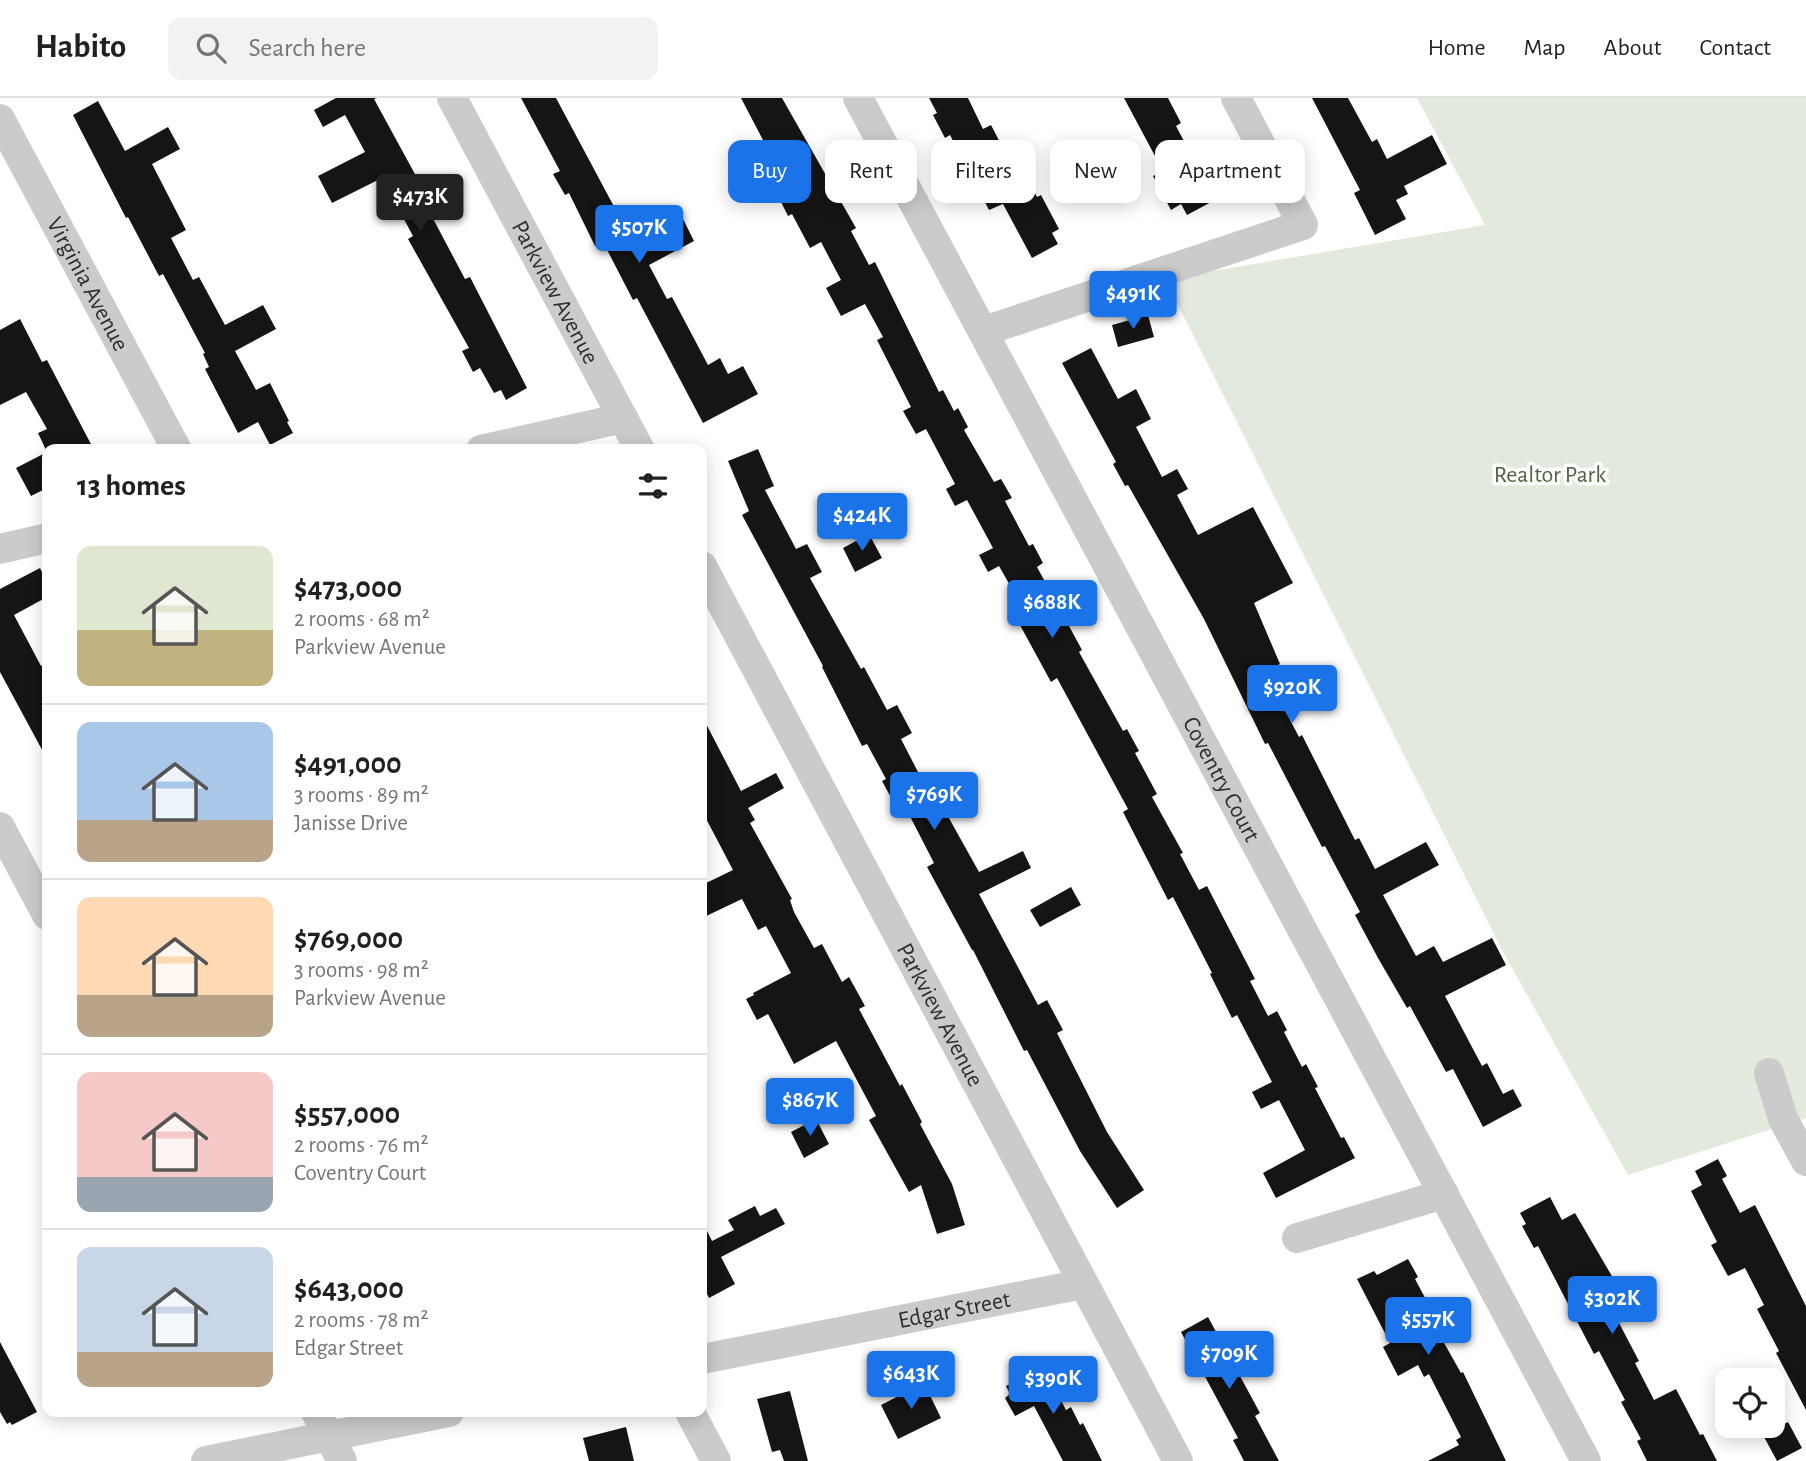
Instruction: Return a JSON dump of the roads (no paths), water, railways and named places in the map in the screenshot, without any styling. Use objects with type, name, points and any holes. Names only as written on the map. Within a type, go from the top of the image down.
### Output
[{"type":"street","name":"Parkview Avenue","points":[[452,98],[637,444]]},
{"type":"street","name":"Coventry Court","points":[[858,98],[1586,1461]]},
{"type":"street","points":[[984,331],[1303,225],[1236,98]]},
{"type":"street","name":"Virginia Avenue","points":[[0,119],[174,444]]},
{"type":"street","points":[[508,444],[623,418]]},
{"type":"street","points":[[0,549],[42,539]]},
{"type":"street","name":"Parkview Avenue","points":[[707,575],[1178,1461]]},
{"type":"street","points":[[0,827],[42,906]]},
{"type":"street","points":[[1769,1073],[1783,1119],[1806,1161]]},
{"type":"street","points":[[1297,1238],[1444,1194]]},
{"type":"street","name":"Edgar Street","points":[[707,1358],[1083,1284]]},
{"type":"street","points":[[206,1461],[425,1417]]},
{"type":"street","points":[[693,1417],[716,1461]]},
{"type":"park label","name":"Realtor Park","points":[[1550,474]]}]
